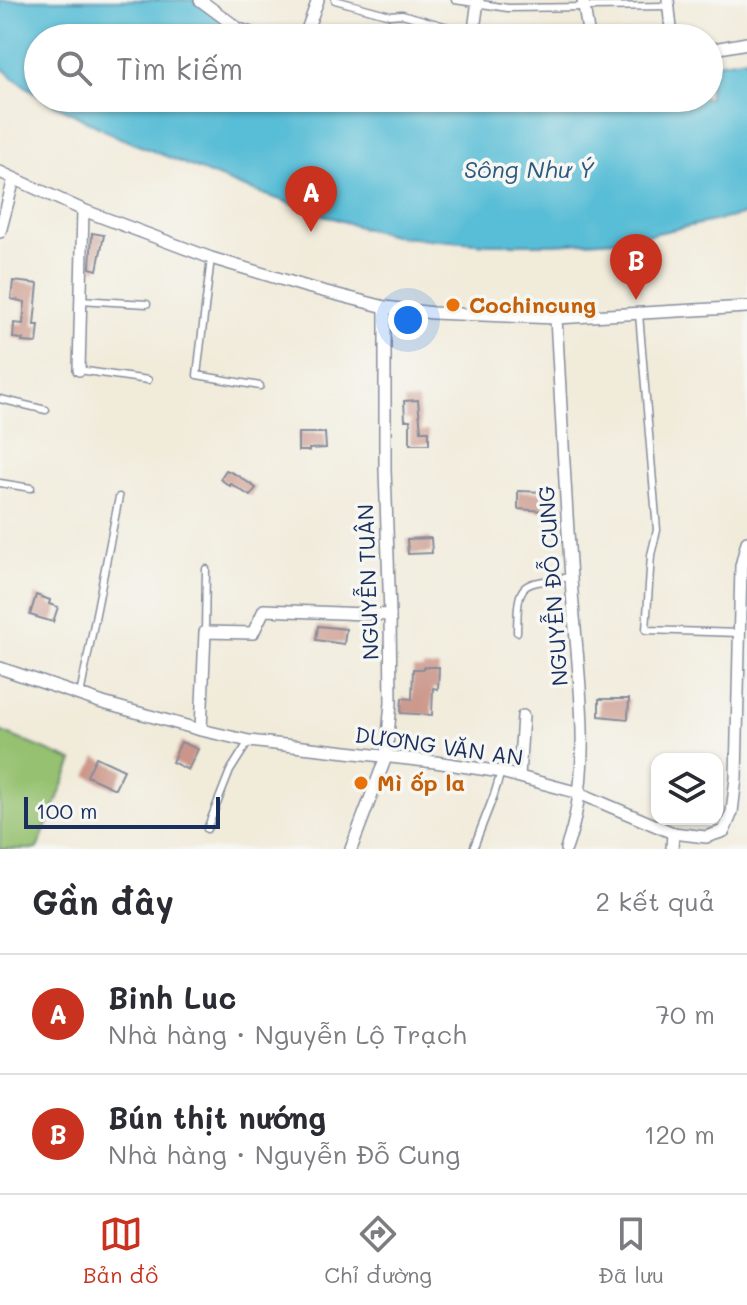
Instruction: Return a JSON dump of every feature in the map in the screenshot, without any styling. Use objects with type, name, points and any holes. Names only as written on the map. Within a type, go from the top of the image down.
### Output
[{"type":"street","points":[[200,0],[232,24]]},
{"type":"street","points":[[309,24],[318,0]]},
{"type":"street","points":[[475,24],[478,2]]},
{"type":"street","points":[[669,3],[671,24]]},
{"type":"street","points":[[584,4],[587,24]]},
{"type":"street","points":[[723,47],[747,43]]},
{"type":"street","points":[[0,172],[83,210],[211,258],[385,307],[433,313],[556,318],[747,307]]},
{"type":"street","points":[[0,232],[14,179]]},
{"type":"street","points":[[79,370],[83,210]]},
{"type":"street","name":"NGUYỄN TUÂN","points":[[351,849],[386,757],[391,703],[385,470],[385,307]]},
{"type":"street","name":"NGUYỄN ĐỖ CUNG","points":[[556,318],[570,577],[582,708],[579,793],[573,831],[566,849]]},
{"type":"street","name":"DƯƠNG VĂN AN","points":[[0,668],[80,695],[249,741],[435,762],[519,776],[579,793],[673,833],[706,837],[724,831],[732,812],[743,660],[739,633],[741,566],[746,545]]},
{"type":"street","points":[[201,730],[205,632],[253,633],[264,610],[390,615]]},
{"type":"street","points":[[519,776],[523,716]]},
{"type":"street","points":[[672,849],[673,833]]},
{"type":"lane","points":[[335,0],[390,15],[402,14],[432,24]]},
{"type":"lane","points":[[455,0],[508,8],[669,3]]},
{"type":"lane","points":[[211,258],[197,375],[260,386]]},
{"type":"lane","points":[[79,300],[147,304]]},
{"type":"lane","points":[[639,314],[657,530],[651,555],[646,630],[739,633]]},
{"type":"lane","points":[[79,370],[148,380]]},
{"type":"lane","points":[[0,399],[46,410]]},
{"type":"lane","points":[[0,483],[31,488]]},
{"type":"lane","points":[[80,695],[119,497]]},
{"type":"lane","points":[[205,632],[206,569]]},
{"type":"lane","points":[[517,632],[521,591],[531,583],[570,577]]},
{"type":"lane","points":[[207,829],[230,771],[249,741]]},
{"type":"lane","points":[[473,849],[501,772]]},
{"type":"green space","points":[[0,731],[73,761],[37,849],[0,849]]},
{"type":"water","points":[[0,0],[196,0],[238,24],[24,24],[24,85],[0,66]]},
{"type":"water","name":"Sông Như Ý","points":[[747,58],[747,214],[629,239],[488,244],[402,237],[362,228],[240,186],[118,137],[69,112],[723,112],[723,62]]},
{"type":"building","points":[[92,233],[104,235],[97,270],[90,268]]},
{"type":"building","points":[[13,281],[38,284],[34,325],[39,325],[37,343],[13,338],[14,323],[23,324],[25,302],[11,299]]},
{"type":"building","points":[[418,400],[421,431],[429,431],[429,444],[410,444],[410,420],[405,420],[404,401]]},
{"type":"building","points":[[298,433],[325,433],[326,448],[298,451]]},
{"type":"building","points":[[226,470],[256,488],[250,496],[220,479]]},
{"type":"building","points":[[518,491],[545,492],[544,511],[518,509]]},
{"type":"building","points":[[431,538],[432,553],[408,554],[407,539]]},
{"type":"building","points":[[36,595],[58,607],[53,622],[30,615]]},
{"type":"building","points":[[318,626],[346,629],[344,644],[316,640]]},
{"type":"building","points":[[439,667],[438,689],[433,688],[432,715],[401,713],[402,698],[412,699],[413,669]]},
{"type":"building","points":[[599,699],[629,699],[628,719],[599,716]]},
{"type":"building","points":[[181,742],[198,749],[188,770],[172,762]]},
{"type":"building","points":[[96,757],[124,770],[115,789],[87,776]]},
{"type":"place","name":"Binh Luc","points":[[311,232]]},
{"type":"place","name":"Bún thịt nướng","points":[[636,300]]},
{"type":"place","name":"Cochincung","points":[[453,305]]},
{"type":"place","name":"Mì ốp la","points":[[361,783]]}]
